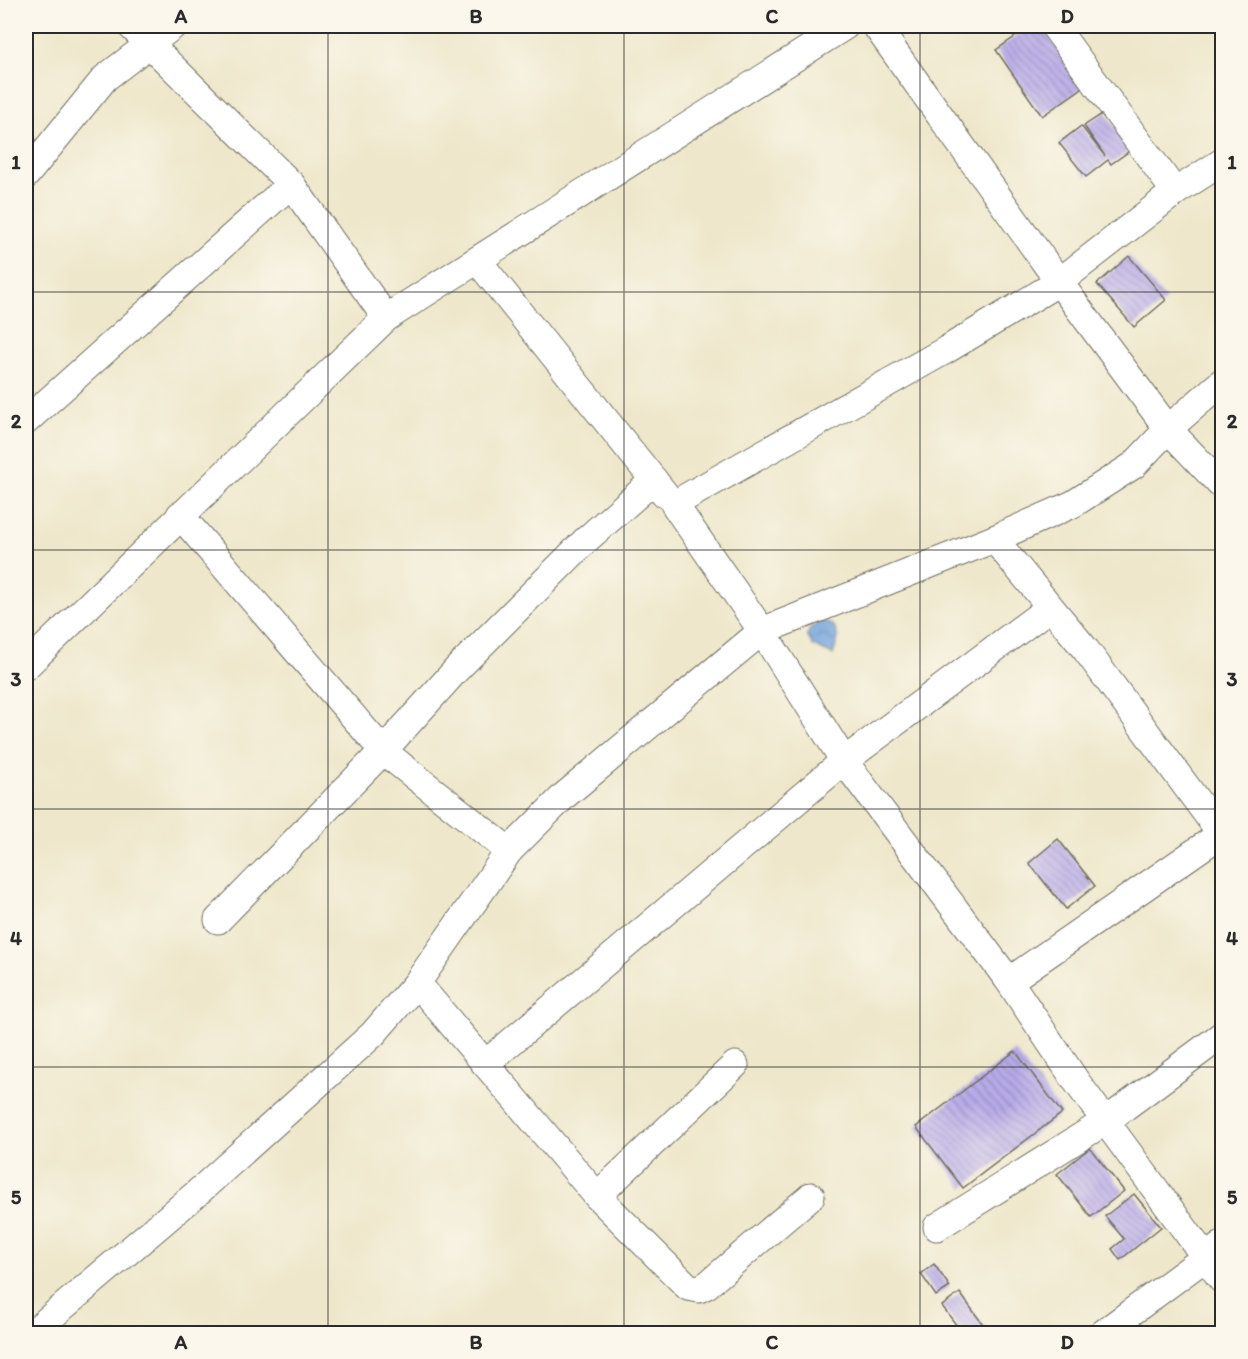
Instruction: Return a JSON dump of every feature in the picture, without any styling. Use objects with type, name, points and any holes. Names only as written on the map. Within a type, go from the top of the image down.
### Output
[{"type":"street","points":[[26,175],[141,34],[173,26]]},
{"type":"street","points":[[26,666],[180,515],[387,318],[845,26]]},
{"type":"street","points":[[876,26],[1059,282],[1168,429],[1222,486]]},
{"type":"street","points":[[1054,26],[1175,192]]},
{"type":"street","points":[[141,34],[291,184],[387,318]]},
{"type":"street","points":[[674,504],[946,350],[1059,282],[1175,192],[1222,162]]},
{"type":"street","points":[[26,421],[291,184]]},
{"type":"street","points":[[478,261],[674,504],[762,631],[844,761],[1009,981],[1076,1081],[1106,1121],[1214,1251],[1222,1280]]},
{"type":"street","points":[[31,1334],[196,1194],[373,1034],[417,983],[509,851],[564,796],[762,631],[994,539],[1073,504],[1134,465],[1168,429],[1222,382]]},
{"type":"street","points":[[218,920],[383,751],[457,669],[578,548],[654,480]]},
{"type":"street","points":[[180,515],[383,751],[509,851]]},
{"type":"street","points":[[994,539],[1086,650],[1222,835],[1009,981]]},
{"type":"street","points":[[485,1064],[844,761],[1049,608]]},
{"type":"street","points":[[417,983],[597,1196],[688,1287],[699,1289],[707,1285],[811,1196]]},
{"type":"street","points":[[937,1227],[1106,1121],[1222,1035]]},
{"type":"street","points":[[597,1196],[735,1065]]},
{"type":"street","points":[[1102,1334],[1214,1251]]},
{"type":"water","points":[[822,621],[834,626],[838,638],[833,655],[813,646],[807,635],[811,628]]},
{"type":"building","points":[[1031,26],[1042,26],[1085,86],[1042,116],[996,50]]},
{"type":"building","points":[[1105,112],[1131,150],[1111,164],[1108,160],[1086,177],[1059,143],[1081,126],[1105,156],[1084,126]]},
{"type":"building","points":[[1129,256],[1166,300],[1134,327],[1097,284]]},
{"type":"building","points":[[1058,839],[1095,886],[1066,909],[1029,863]]},
{"type":"building","points":[[1015,1051],[1062,1113],[963,1188],[916,1127]]},
{"type":"building","points":[[1090,1148],[1124,1191],[1091,1217],[1057,1174]]},
{"type":"building","points":[[1134,1194],[1161,1227],[1120,1260],[1112,1249],[1124,1239],[1105,1216]]},
{"type":"building","points":[[934,1264],[950,1287],[936,1296],[921,1274]]},
{"type":"building","points":[[960,1293],[990,1334],[963,1334],[942,1306]]}]
